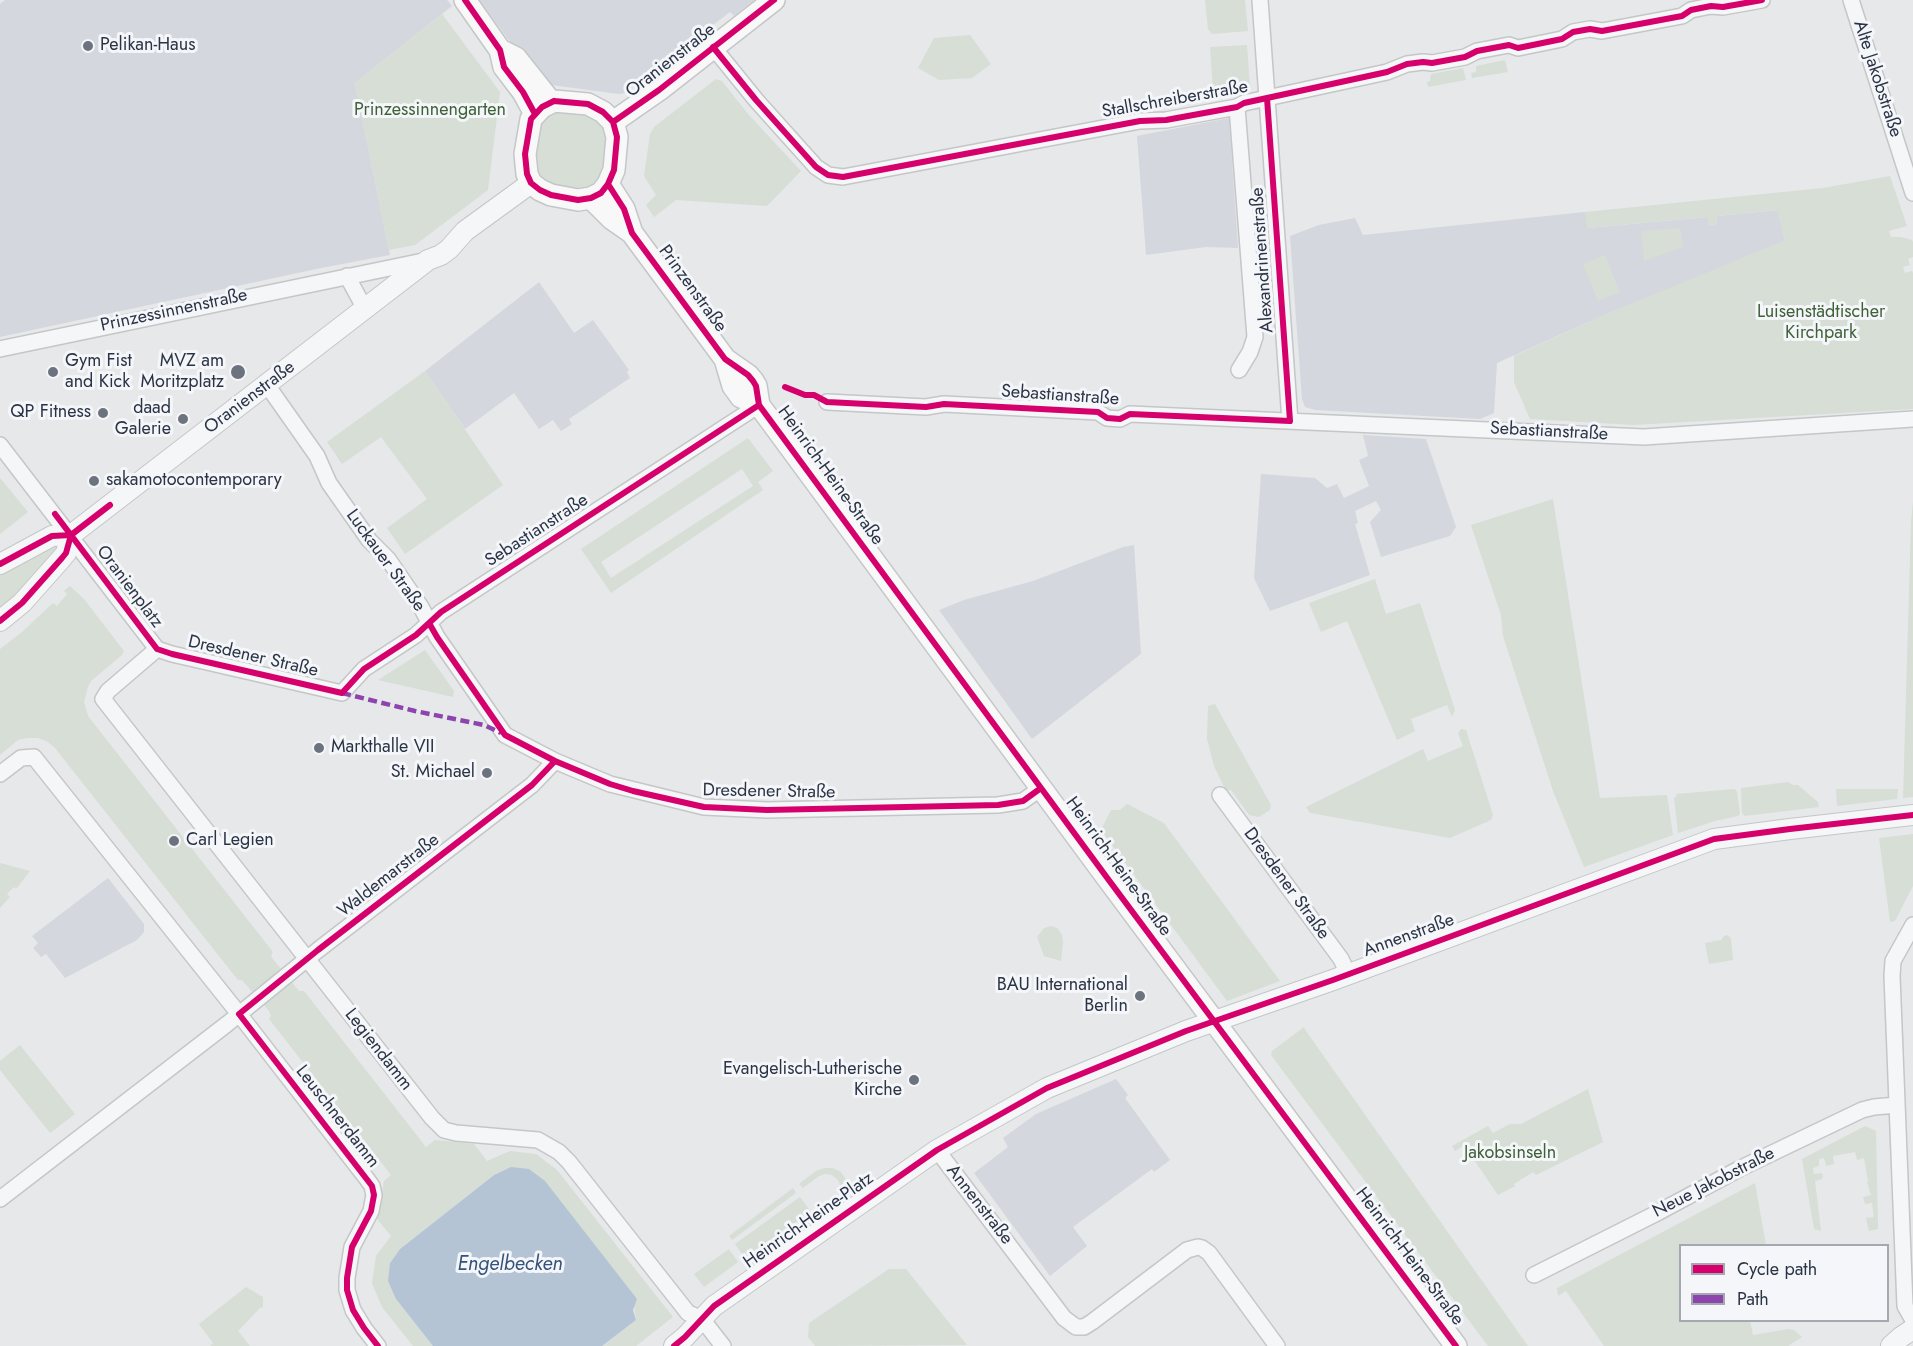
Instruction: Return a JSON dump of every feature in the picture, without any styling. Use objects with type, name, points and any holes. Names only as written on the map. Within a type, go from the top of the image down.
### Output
[{"type":"main road","points":[[465,0],[500,50],[504,67],[523,92],[544,108]]},
{"type":"main road","name":"Oranienstraße","points":[[613,122],[635,108],[774,0]]},
{"type":"main road","points":[[572,102],[588,104],[603,112],[613,122],[617,137],[614,170],[601,193],[591,198],[578,200],[551,195],[531,183],[527,174],[525,154],[531,119],[544,108],[572,102]]},
{"type":"main road","name":"Prinzenstraße","points":[[608,184],[624,209],[632,233],[725,359],[733,386],[741,397],[759,405]]},
{"type":"main road","name":"Prinzenstraße","points":[[591,198],[612,219],[632,233]]},
{"type":"main road","name":"Heinrich-Heine-Straße","points":[[759,405],[1456,1346]]},
{"type":"street","name":"Alexandrinenstraße","points":[[1260,0],[1290,421]]},
{"type":"street","name":"Stallschreiberstraße","points":[[713,47],[756,100],[816,167],[836,177],[1140,121],[1166,120],[1237,107],[1244,103],[1387,72],[1407,64],[1432,63],[1465,57],[1477,51],[1509,45],[1518,48],[1562,39],[1573,32],[1590,29],[1602,31],[1682,15],[1691,10],[1711,6],[1723,7],[1762,0]]},
{"type":"street","name":"Alte Jakobstraße","points":[[1851,0],[1913,192]]},
{"type":"street","name":"Alexandrinenstraße","points":[[1237,107],[1255,337],[1250,352],[1239,370]]},
{"type":"street","name":"Oranienstraße","points":[[0,564],[52,536],[71,535],[428,260],[441,255],[465,231],[531,183]]},
{"type":"street","name":"Prinzessinnenstraße","points":[[0,349],[428,260]]},
{"type":"street","points":[[347,276],[365,309]]},
{"type":"street","name":"Luckauer Straße","points":[[267,385],[316,456],[329,483],[369,540],[388,559],[421,607],[437,637],[505,735]]},
{"type":"street","name":"Sebastianstraße","points":[[827,402],[926,407],[944,404],[1098,412],[1107,418],[1120,418],[1130,414],[1644,437],[1913,419]]},
{"type":"street","name":"Sebastianstraße","points":[[342,693],[364,669],[416,635],[441,612],[759,405]]},
{"type":"street","name":"Oranienplatz","points":[[0,445],[157,649],[108,690],[103,699]]},
{"type":"street","name":"Oranienstraße","points":[[0,621],[22,603],[62,558],[66,553],[71,535]]},
{"type":"street","name":"Dresdener Straße","points":[[157,649],[342,693]]},
{"type":"street","name":"Legiendamm","points":[[103,699],[438,1126],[456,1133],[538,1140],[550,1145],[569,1162],[686,1310],[702,1319],[723,1346]]},
{"type":"street","name":"Dresdener Straße","points":[[505,735],[555,761],[617,787],[683,803],[723,809],[998,805],[1023,801],[1041,788]]},
{"type":"street","name":"Leuschnerdamm","points":[[0,774],[21,758],[34,757],[239,1014],[372,1186],[374,1195],[371,1211],[352,1246],[346,1278],[354,1310],[378,1346]]},
{"type":"street","name":"Waldemarstraße","points":[[0,1199],[532,785],[555,761]]},
{"type":"street","name":"Dresdener Straße","points":[[1220,795],[1341,959],[1348,974]]},
{"type":"street","name":"Annenstraße","points":[[1277,1346],[1209,1253],[1202,1248],[1193,1247],[1092,1322],[1084,1327],[1076,1327],[1064,1318],[937,1150],[1047,1088],[1179,1033],[1348,974],[1714,840],[1801,827],[1913,815]]},
{"type":"street","points":[[1913,925],[1893,961],[1905,1306],[1913,1320]]},
{"type":"street","name":"Neue Jakobstraße","points":[[1534,1275],[1739,1169],[1862,1110],[1897,1105]]},
{"type":"street","name":"Heinrich-Heine-Platz","points":[[674,1346],[714,1306],[937,1150]]},
{"type":"street","points":[[1891,1346],[1900,1336],[1913,1329]]},
{"type":"shaded area","points":[[5,0],[447,0],[452,6],[355,83],[390,255],[0,337],[0,4]]},
{"type":"shaded area","points":[[479,0],[754,0],[734,16],[730,12],[683,48],[686,52],[638,89],[635,85],[625,93],[619,94],[551,85],[537,78]]},
{"type":"shaded area","points":[[1229,118],[1238,248],[1206,247],[1146,255],[1137,136]]},
{"type":"shaded area","points":[[1778,210],[1785,241],[1600,317],[1497,363],[1494,413],[1480,419],[1315,410],[1305,407],[1302,399],[1290,236],[1319,225],[1355,218],[1363,235],[1585,212],[1588,228],[1708,217],[1709,225],[1717,224],[1716,216]]},
{"type":"shaded area","points":[[539,282],[574,333],[593,320],[629,370],[627,372],[630,378],[569,419],[572,424],[561,431],[553,420],[539,429],[514,393],[465,429],[425,371]]},
{"type":"shaded area","points":[[1363,435],[1426,439],[1456,527],[1450,536],[1381,557],[1370,522],[1381,510],[1376,501],[1355,511],[1358,523],[1355,524],[1370,575],[1270,611],[1254,578],[1261,474],[1315,478],[1327,488],[1337,484],[1344,498],[1369,486],[1359,460],[1368,456]]},
{"type":"shaded area","points":[[1134,545],[1141,654],[1032,739],[939,610],[964,600],[1033,581],[1123,547]]},
{"type":"shaded area","points":[[108,878],[144,924],[144,932],[137,940],[65,978],[46,954],[41,957],[33,948],[38,943],[32,936]]},
{"type":"shaded area","points":[[1116,1079],[1128,1095],[1125,1098],[1170,1160],[1154,1172],[1152,1169],[1073,1227],[1087,1246],[1050,1276],[974,1173],[1008,1147],[1003,1138],[1036,1114]]},
{"type":"green space","points":[[1205,0],[1245,0],[1248,31],[1212,34],[1208,29]]},
{"type":"green space","name":"Prinzessinnengarten","points":[[442,14],[500,92],[488,190],[415,245],[389,250],[355,83]]},
{"type":"green space","points":[[970,35],[991,64],[972,78],[939,80],[918,68],[934,38]]},
{"type":"green space","points":[[1247,45],[1250,87],[1213,91],[1210,47]]},
{"type":"green space","points":[[1505,60],[1508,72],[1472,78],[1471,73],[1476,72],[1476,66]]},
{"type":"green space","points":[[1463,68],[1466,80],[1428,87],[1427,82],[1430,81],[1431,74]]},
{"type":"green space","points":[[716,79],[722,81],[748,114],[801,171],[767,206],[676,200],[654,217],[646,205],[656,195],[644,176],[650,134],[654,127]]},
{"type":"green space","points":[[558,108],[600,117],[611,142],[608,168],[591,190],[556,190],[533,173],[536,125]]},
{"type":"green space","name":"Luisenstädtischer Kirchpark","points":[[1890,176],[1907,226],[1889,231],[1891,237],[1901,237],[1913,242],[1913,257],[1908,259],[1910,265],[1903,267],[1905,273],[1912,271],[1913,273],[1913,409],[1634,425],[1530,419],[1514,382],[1514,356],[1600,317],[1785,240],[1777,210],[1716,216],[1717,224],[1708,225],[1707,217],[1587,228],[1585,212],[1823,188]]},
{"type":"green space","points":[[1680,228],[1683,247],[1644,261],[1641,231]]},
{"type":"green space","points":[[1605,255],[1620,292],[1598,301],[1583,264]]},
{"type":"green space","points":[[425,371],[503,485],[405,554],[387,528],[427,499],[381,437],[342,464],[327,442]]},
{"type":"green space","points":[[748,438],[773,471],[758,482],[763,490],[611,593],[581,549]],"holes":[[[742,469],[753,486],[611,578],[601,562]]]},
{"type":"green space","points":[[0,478],[28,512],[0,534]]},
{"type":"green space","points":[[1553,499],[1600,798],[1667,795],[1673,835],[1584,867],[1553,791],[1503,636],[1501,615],[1471,525]]},
{"type":"green space","points":[[1913,502],[1913,797],[1903,798],[1911,522]]},
{"type":"green space","points":[[51,542],[61,553],[5,612],[0,606],[0,568]]},
{"type":"green space","points":[[1375,579],[1386,614],[1420,603],[1455,710],[1452,717],[1447,705],[1411,719],[1415,731],[1397,740],[1347,621],[1321,632],[1309,603]]},
{"type":"green space","points":[[70,586],[84,599],[124,651],[91,681],[84,702],[88,716],[273,952],[272,958],[299,991],[304,991],[426,1147],[435,1140],[474,1144],[487,1161],[510,1151],[536,1154],[557,1170],[673,1317],[636,1346],[602,1346],[636,1320],[634,1306],[511,1167],[494,1175],[400,1249],[390,1263],[396,1299],[433,1346],[413,1346],[382,1307],[372,1283],[376,1256],[391,1236],[377,1219],[384,1181],[391,1175],[269,1019],[271,1016],[269,1011],[242,980],[238,980],[55,748],[38,738],[27,738],[18,740],[0,755],[0,649],[53,603],[57,606],[67,594],[64,591]]},
{"type":"green space","points":[[425,650],[454,691],[453,697],[378,680]]},
{"type":"green space","points":[[1215,704],[1271,805],[1270,810],[1259,817],[1249,815],[1231,790],[1226,791],[1214,766],[1207,739],[1208,706]]},
{"type":"green space","points":[[1461,729],[1466,730],[1493,815],[1491,820],[1450,838],[1310,813],[1306,807],[1423,749],[1428,761],[1463,746],[1458,733]]},
{"type":"green space","points":[[1788,782],[1798,785],[1818,802],[1819,807],[1745,816],[1742,813],[1741,788]]},
{"type":"green space","points":[[1735,789],[1740,814],[1738,816],[1678,833],[1674,797],[1677,797],[1676,794]]},
{"type":"green space","points":[[1836,789],[1898,789],[1897,799],[1837,806]]},
{"type":"green space","points":[[1127,804],[1164,823],[1280,981],[1227,1001],[1101,830],[1111,810],[1120,810]]},
{"type":"green space","points":[[1913,834],[1913,886],[1895,921],[1890,922],[1879,838]]},
{"type":"green space","points":[[0,863],[30,871],[16,889],[14,887],[7,894],[10,897],[0,908]]},
{"type":"green space","points":[[1051,926],[1057,928],[1062,935],[1061,961],[1044,956],[1037,937],[1044,928]]},
{"type":"green space","points":[[1728,935],[1731,939],[1733,960],[1709,964],[1705,943],[1721,940]]},
{"type":"green space","points":[[1304,1027],[1528,1346],[1488,1346],[1271,1055],[1272,1051]]},
{"type":"green space","points":[[20,1045],[75,1114],[50,1133],[0,1070],[0,1061]]},
{"type":"green space","name":"Jakobsinseln","points":[[1588,1089],[1603,1142],[1536,1175],[1533,1172],[1514,1184],[1515,1186],[1498,1195],[1464,1145],[1455,1151],[1452,1146],[1488,1126],[1493,1133],[1510,1124],[1521,1124]]},
{"type":"green space","points":[[1865,1126],[1876,1131],[1878,1229],[1869,1231],[1866,1218],[1874,1217],[1872,1203],[1865,1204],[1863,1197],[1871,1195],[1864,1158],[1857,1160],[1855,1152],[1833,1156],[1834,1164],[1826,1166],[1824,1158],[1819,1159],[1819,1166],[1813,1168],[1814,1174],[1822,1173],[1823,1176],[1822,1179],[1815,1181],[1821,1231],[1814,1229],[1802,1159]]},
{"type":"green space","points":[[824,1168],[833,1168],[841,1172],[849,1189],[842,1203],[824,1216],[820,1212],[838,1199],[840,1194],[841,1187],[838,1180],[832,1175],[825,1174],[803,1188],[799,1184]]},
{"type":"green space","points":[[1755,1183],[1766,1244],[1679,1244],[1679,1322],[1750,1322],[1753,1335],[1789,1329],[1802,1337],[1788,1346],[1604,1346],[1566,1291],[1558,1296],[1557,1288]]},
{"type":"green space","points":[[793,1188],[796,1193],[732,1240],[729,1236]]},
{"type":"green space","points":[[800,1197],[811,1212],[745,1258],[735,1244]]},
{"type":"green space","points":[[813,1216],[817,1221],[751,1266],[748,1261]]},
{"type":"green space","points":[[729,1249],[738,1262],[704,1287],[694,1274]]},
{"type":"green space","points":[[889,1269],[906,1269],[967,1345],[815,1346],[808,1337],[809,1323]]},
{"type":"green space","points":[[246,1287],[263,1297],[263,1307],[238,1331],[250,1346],[210,1346],[213,1343],[199,1324]]},
{"type":"water","name":"Engelbecken","points":[[511,1167],[529,1169],[545,1181],[637,1299],[633,1310],[636,1320],[602,1346],[433,1346],[396,1299],[388,1281],[390,1263],[400,1249],[494,1175]]},
{"type":"marked path","points":[[342,693],[484,725],[501,733]]},
{"type":"cycle path","points":[[465,0],[500,50],[504,67],[523,92],[535,114]]},
{"type":"cycle path","points":[[613,122],[659,90],[774,0]]},
{"type":"cycle path","points":[[713,47],[756,100],[816,167],[828,175],[843,177],[1140,121],[1166,120],[1237,107],[1244,103],[1387,72],[1407,64],[1432,63],[1465,57],[1477,51],[1509,45],[1518,48],[1562,39],[1573,32],[1590,29],[1602,31],[1682,16],[1691,10],[1711,6],[1723,7],[1762,0]]},
{"type":"cycle path","points":[[785,387],[805,395],[814,395],[827,402],[926,407],[944,404],[1098,412],[1107,418],[1120,419],[1130,414],[1290,421],[1267,98]]},
{"type":"cycle path","points":[[554,101],[588,104],[603,112],[613,122],[617,137],[614,170],[601,193],[591,198],[578,200],[551,195],[531,183],[527,174],[525,154],[531,119],[542,107],[554,101]]},
{"type":"cycle path","points":[[608,184],[624,209],[632,233],[725,359],[753,381],[759,405],[1456,1346]]},
{"type":"cycle path","points":[[55,514],[157,649],[342,693],[364,669],[416,635],[441,612],[759,405]]},
{"type":"cycle path","points":[[0,564],[52,536],[71,535],[110,505]]},
{"type":"cycle path","points":[[0,621],[22,603],[62,558],[66,553],[71,535]]},
{"type":"cycle path","points":[[429,623],[505,735],[555,761],[633,791],[704,807],[767,810],[998,805],[1023,801],[1041,788]]},
{"type":"cycle path","points":[[378,1346],[353,1310],[347,1290],[352,1247],[371,1211],[374,1195],[372,1186],[239,1014],[532,785],[555,761]]},
{"type":"cycle path","points":[[674,1346],[714,1306],[937,1150],[1047,1088],[1186,1031],[1333,980],[1714,839],[1913,815]]},
{"type":"place","name":"Pelikan-Haus","points":[[88,46]]},
{"type":"place","name":"Gym Fist and Kick","points":[[53,372]]},
{"type":"place","name":"MVZ am Moritzplatz","points":[[238,372]]},
{"type":"place","name":"QP Fitness","points":[[103,413]]},
{"type":"place","name":"daad Galerie","points":[[183,419]]},
{"type":"place","name":"sakamotocontemporary","points":[[94,481]]},
{"type":"place","name":"Markthalle VII","points":[[319,748]]},
{"type":"place","name":"St. Michael","points":[[487,773]]},
{"type":"place","name":"Carl Legien","points":[[174,841]]},
{"type":"place","name":"BAU International Berlin","points":[[1140,996]]},
{"type":"place","name":"Evangelisch-Lutherische Kirche","points":[[914,1080]]}]
